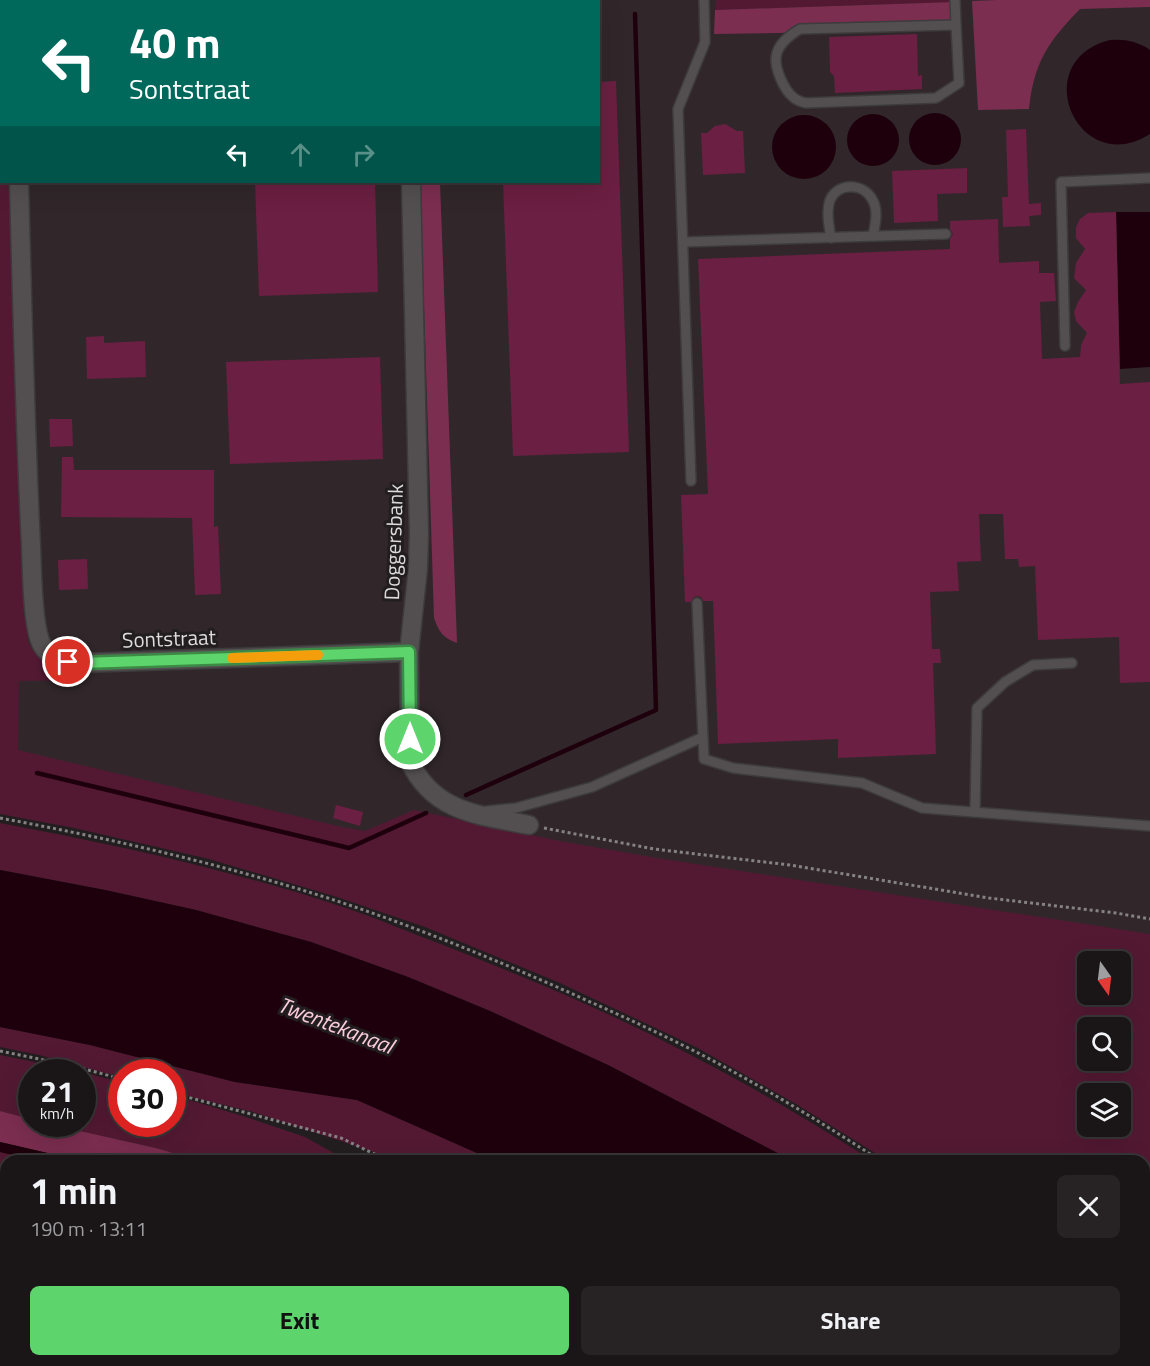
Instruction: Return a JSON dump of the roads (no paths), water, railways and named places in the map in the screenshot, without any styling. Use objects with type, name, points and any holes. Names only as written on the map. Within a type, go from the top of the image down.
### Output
[{"type":"street","name":"Sontstraat","points":[[19,183],[26,446],[35,612],[39,638],[50,656],[68,662],[81,663],[409,652]]},
{"type":"street","name":"Doggersbank","points":[[411,183],[419,534],[418,568],[409,652],[410,762],[417,775],[441,800],[470,813],[529,825]]},
{"type":"lane","points":[[691,481],[678,109],[705,42],[704,0]]},
{"type":"lane","points":[[956,0],[959,83],[936,98],[806,103],[795,99],[786,90],[777,67],[776,58],[781,45],[800,29],[956,25]]},
{"type":"lane","points":[[1065,346],[1061,182],[1150,178]]},
{"type":"lane","points":[[831,238],[828,216],[830,200],[840,189],[847,187],[862,190],[873,200],[876,216],[873,236]]},
{"type":"lane","points":[[683,242],[946,234]]},
{"type":"lane","points":[[697,603],[704,759],[733,768],[862,783],[922,808],[1150,826]]},
{"type":"lane","points":[[975,813],[977,708],[1005,682],[1033,665],[1072,663]]},
{"type":"lane","points":[[470,813],[516,808],[592,787],[703,737]]},
{"type":"water","points":[[1110,40],[1131,41],[1150,50],[1150,134],[1124,144],[1102,142],[1084,130],[1072,112],[1067,91],[1071,70],[1085,52]]},
{"type":"water","points":[[935,113],[949,117],[957,125],[961,139],[957,153],[949,161],[935,165],[921,161],[913,153],[909,139],[913,125],[921,117]]},
{"type":"water","points":[[873,114],[887,118],[895,126],[899,140],[895,154],[887,162],[873,166],[859,162],[851,154],[847,140],[851,126],[859,118]]},
{"type":"water","points":[[804,115],[822,121],[830,129],[836,147],[830,165],[822,173],[804,179],[786,173],[778,165],[772,147],[778,129],[786,121]]},
{"type":"water","points":[[1116,212],[1150,212],[1150,367],[1120,369]]},
{"type":"water","name":"Twentekanaal","points":[[0,870],[196,910],[311,942],[408,977],[490,1011],[608,1065],[781,1155],[481,1155],[357,1100],[235,1082],[186,1069],[186,1059],[145,1059],[90,1045],[0,1027]]},
{"type":"water","points":[[0,1142],[56,1155],[13,1155],[0,1152]]},
{"type":"waterway","points":[[466,795],[656,710],[635,14]]},
{"type":"waterway","points":[[37,773],[349,848],[426,813]]}]
